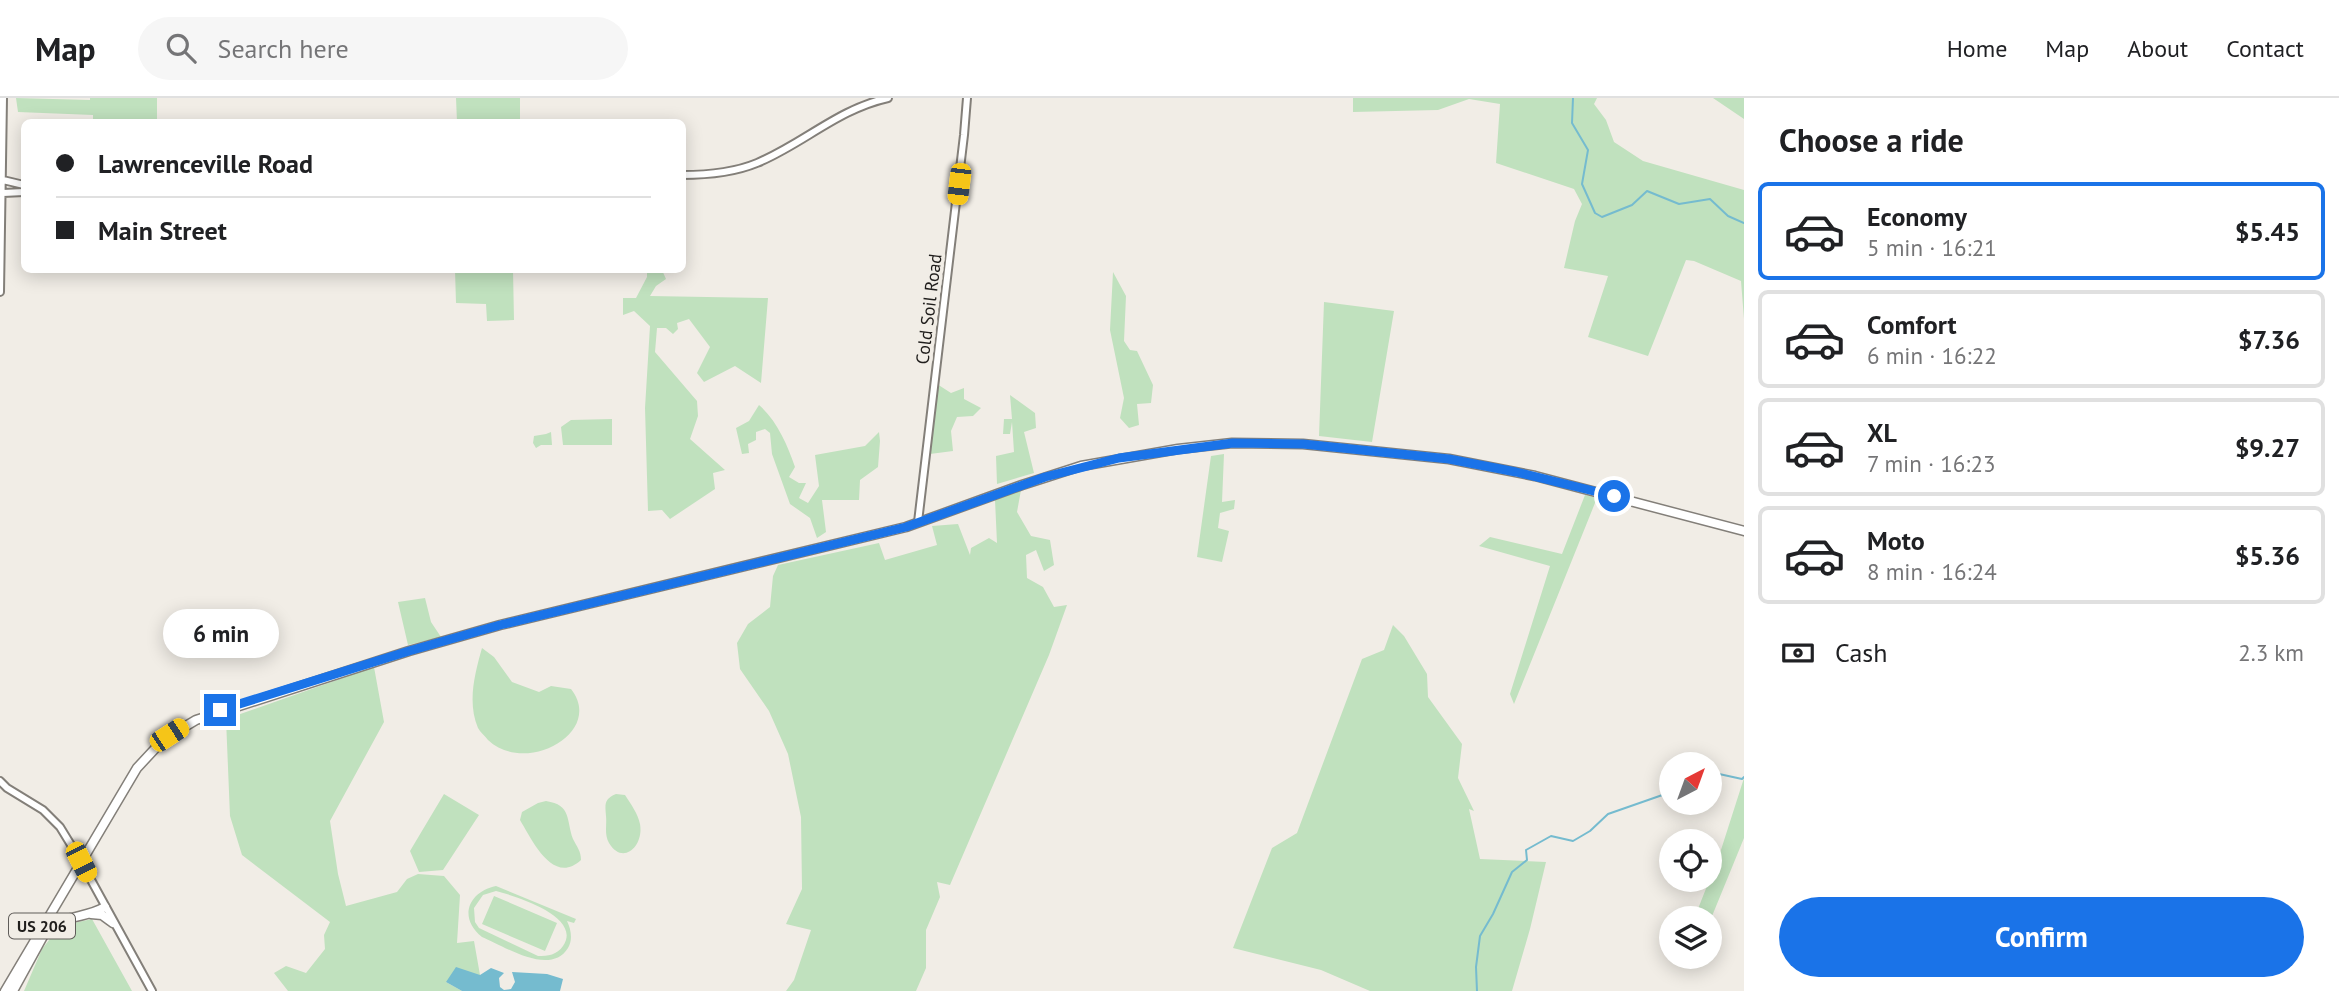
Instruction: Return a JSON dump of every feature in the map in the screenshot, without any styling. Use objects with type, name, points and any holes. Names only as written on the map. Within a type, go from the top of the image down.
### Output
[{"type":"highway","name":"US 206","points":[[16,976],[123,788],[142,761],[163,739],[196,720],[409,651],[500,625],[918,523],[1022,485],[1096,463],[1233,443],[1303,444],[1449,459],[1541,478],[1744,531]]},
{"type":"highway","name":"US 206","points":[[5,991],[46,932],[81,862]]},
{"type":"highway","points":[[91,914],[105,906]]},
{"type":"highway","points":[[46,932],[69,917],[91,914],[102,915],[113,923]]},
{"type":"highway","points":[[0,989],[16,976]]},
{"type":"highway","points":[[13,991],[16,976]]},
{"type":"street","points":[[0,292],[3,98]]},
{"type":"street","points":[[686,175],[715,174],[744,168],[772,155],[840,115],[887,98]]},
{"type":"street","name":"Cold Soil Road","points":[[918,523],[967,98]]},
{"type":"street","points":[[3,187],[21,185]]},
{"type":"street","points":[[3,187],[21,191]]},
{"type":"street","points":[[1,783],[52,818],[81,862],[152,991]]},
{"type":"green space","points":[[16,98],[157,98],[157,119],[93,119],[93,115],[18,112]]},
{"type":"green space","points":[[456,98],[520,98],[520,119],[457,119]]},
{"type":"green space","points":[[1353,98],[1597,98],[1594,104],[1606,120],[1614,142],[1643,161],[1744,190],[1744,319],[1741,281],[1686,260],[1648,356],[1588,337],[1608,276],[1564,268],[1575,221],[1582,204],[1574,189],[1496,163],[1500,104],[1469,99],[1438,110],[1353,112]]},
{"type":"green space","points":[[1713,98],[1744,98],[1744,119]]},
{"type":"green space","points":[[1113,272],[1126,296],[1124,341],[1130,350],[1137,351],[1153,385],[1151,403],[1137,404],[1139,425],[1129,428],[1120,418],[1124,398],[1110,330]]},
{"type":"green space","points":[[455,273],[513,273],[514,320],[487,321],[486,304],[456,303]]},
{"type":"green space","points":[[647,273],[663,273],[666,279],[656,286],[650,296],[768,298],[761,383],[735,366],[704,382],[697,373],[710,347],[689,319],[677,323],[678,329],[673,334],[666,328],[657,328],[655,352],[697,401],[698,416],[690,439],[725,470],[713,473],[715,489],[670,519],[662,510],[648,511],[645,408],[650,326],[634,311],[623,315],[623,298],[636,298]]},
{"type":"green space","points":[[1324,302],[1394,311],[1372,442],[1319,436]]},
{"type":"green space","points":[[937,384],[951,393],[964,388],[964,399],[981,408],[973,416],[957,417],[951,431],[953,451],[930,454]]},
{"type":"green space","points":[[1010,395],[1035,413],[1036,428],[1024,432],[1034,473],[997,484],[996,456],[1014,452],[1012,422],[1010,434],[1003,434],[1004,419],[1012,419]]},
{"type":"green space","points":[[759,405],[781,433],[789,450],[795,467],[789,477],[799,483],[806,483],[799,498],[808,503],[819,486],[815,455],[865,446],[879,432],[878,467],[860,480],[859,500],[822,500],[826,532],[817,538],[810,518],[790,504],[772,454],[770,433],[765,429],[756,432],[756,440],[748,444],[749,453],[742,454],[736,428],[749,421]]},
{"type":"green space","points":[[612,419],[612,445],[563,445],[561,427],[571,420]]},
{"type":"green space","points":[[551,432],[552,445],[536,448],[533,443],[534,436]]},
{"type":"green space","points":[[1224,454],[1222,502],[1235,500],[1234,509],[1220,513],[1218,528],[1229,531],[1222,562],[1197,557],[1211,456]]},
{"type":"green space","points":[[1021,490],[1017,512],[1031,536],[1050,540],[1054,565],[1044,571],[1036,550],[1026,555],[1027,578],[1043,587],[1054,607],[1067,605],[1049,655],[950,885],[937,882],[940,897],[926,930],[926,968],[916,991],[786,991],[794,980],[811,930],[786,924],[802,889],[801,817],[788,754],[769,711],[740,669],[737,643],[748,624],[770,607],[773,576],[778,565],[879,543],[885,560],[937,545],[932,526],[958,524],[970,555],[971,548],[989,538],[997,543],[995,500]]},
{"type":"green space","points":[[1585,495],[1597,498],[1514,704],[1510,694],[1550,566],[1479,546],[1490,537],[1562,554]]},
{"type":"green space","points":[[425,598],[431,622],[441,637],[408,645],[398,602]]},
{"type":"green space","points":[[1393,625],[1404,636],[1427,674],[1428,697],[1462,744],[1458,778],[1474,811],[1469,809],[1480,859],[1546,862],[1512,991],[1370,991],[1321,970],[1233,948],[1272,848],[1297,833],[1362,659],[1384,650]]},
{"type":"green space","points":[[482,648],[494,657],[512,682],[539,692],[551,686],[571,689],[579,705],[578,720],[570,734],[540,751],[522,753],[504,750],[488,740],[478,728],[473,708],[475,677]]},
{"type":"green space","points":[[374,667],[384,722],[330,821],[346,906],[397,892],[407,879],[418,874],[444,876],[460,895],[457,943],[474,941],[480,975],[446,982],[462,991],[288,991],[274,973],[286,966],[306,973],[325,949],[324,935],[330,922],[242,855],[230,816],[226,719]]},
{"type":"green space","points":[[1744,778],[1744,838],[1722,892],[1722,847]]},
{"type":"green space","points":[[444,794],[479,815],[443,870],[419,872],[410,851]]},
{"type":"green space","points":[[616,794],[625,795],[640,824],[636,846],[626,853],[615,850],[607,836],[606,802]]},
{"type":"green space","points":[[546,801],[560,806],[567,814],[581,857],[581,860],[571,867],[561,868],[544,857],[520,820],[522,812]]},
{"type":"green space","points":[[496,886],[576,919],[574,923],[567,921],[571,934],[568,948],[560,956],[539,960],[482,937],[470,922],[468,914],[473,900],[486,889]],"holes":[[[496,891],[531,903],[556,917],[564,926],[567,936],[561,949],[552,954],[538,956],[479,928],[475,922],[474,908],[483,895]]]},
{"type":"green space","points":[[1705,892],[1722,892],[1716,906],[1699,906]]},
{"type":"green space","points":[[494,896],[557,923],[545,951],[482,924]]},
{"type":"green space","points":[[92,919],[132,991],[24,991],[42,949],[60,926]]},
{"type":"water","points":[[456,967],[480,975],[491,968],[504,973],[499,978],[500,987],[504,990],[511,989],[515,982],[512,972],[547,974],[563,979],[560,991],[462,991],[446,982]]},
{"type":"waterway","points":[[1573,98],[1572,123],[1588,150],[1582,184],[1595,213],[1602,217],[1632,205],[1647,191],[1679,204],[1710,199],[1728,216],[1744,223]]},
{"type":"waterway","points":[[1722,775],[1742,779],[1744,777]]},
{"type":"waterway","points":[[1477,991],[1476,967],[1480,936],[1512,872],[1527,860],[1526,850],[1551,836],[1573,841],[1590,831],[1608,814],[1659,796]]},
{"type":"route","points":[[220,710],[500,625],[906,527],[1045,477],[1119,458],[1233,443],[1303,444],[1449,459],[1614,496]]}]
